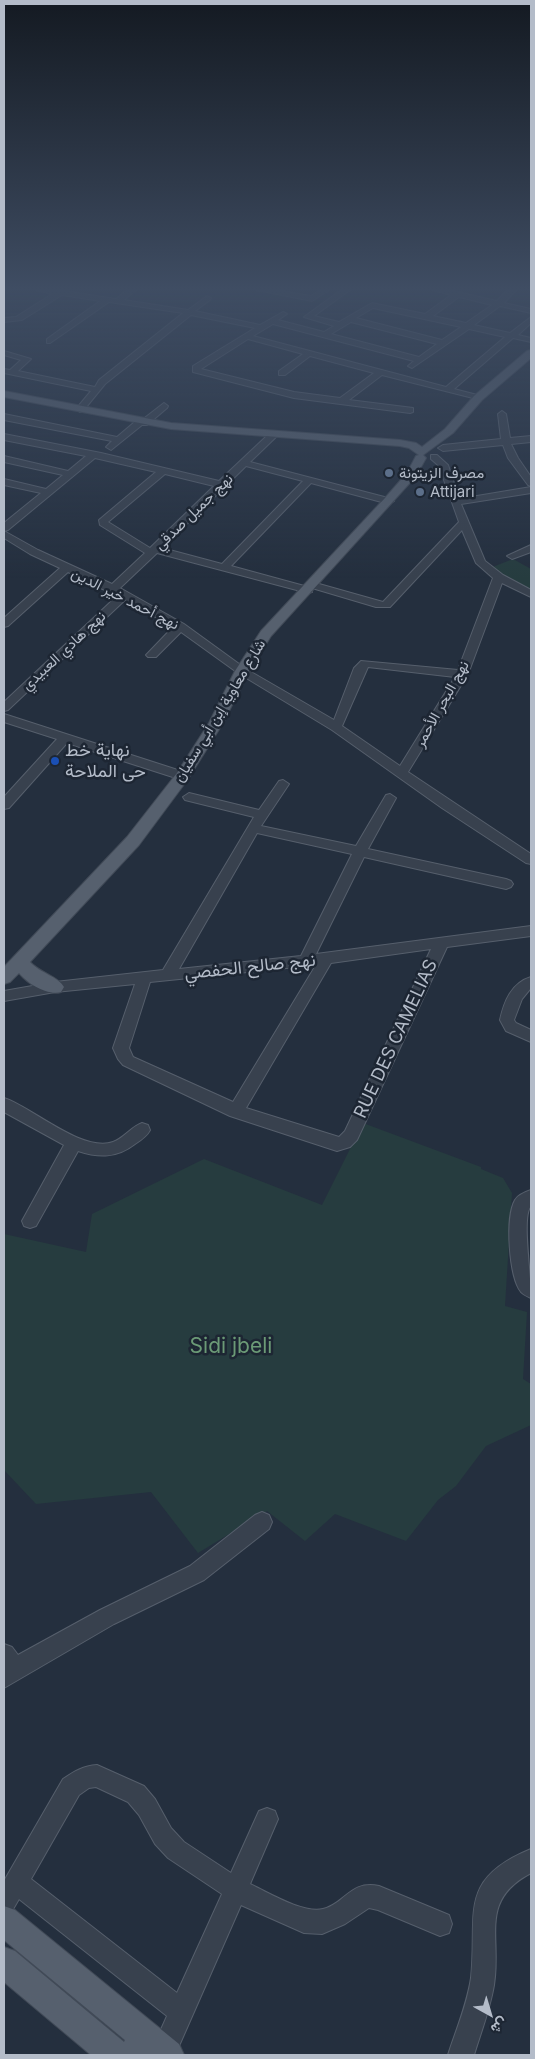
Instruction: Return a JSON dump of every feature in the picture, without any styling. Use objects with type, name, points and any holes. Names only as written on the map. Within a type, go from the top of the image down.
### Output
[{"type":"main road","name":"شارع معاوية إبن أبي سفيان","points":[[4,977],[12,963],[51,929],[127,848],[184,776],[216,723],[242,671],[266,634],[412,474],[419,470],[427,453],[478,398],[492,386]]},
{"type":"main road","points":[[4,394],[142,422],[394,443],[427,453]]},
{"type":"main road","points":[[12,963],[55,987]]},
{"type":"main road","points":[[4,1920],[153,2050]]},
{"type":"main road","points":[[4,1962],[116,2055]]},
{"type":"street","points":[[80,409],[96,387],[91,386]]},
{"type":"street","points":[[256,386],[284,393],[410,410]]},
{"type":"street","points":[[342,401],[362,386]]},
{"type":"street","points":[[433,386],[478,398]]},
{"type":"street","points":[[448,390],[453,386]]},
{"type":"street","points":[[4,528],[70,474],[164,406]]},
{"type":"street","points":[[502,414],[505,442],[517,466],[531,483]]},
{"type":"street","points":[[4,418],[119,440]]},
{"type":"street","name":"نهج جميل صدقي","points":[[113,589],[274,434]]},
{"type":"street","points":[[4,437],[97,455],[222,485]]},
{"type":"street","points":[[427,453],[531,440]]},
{"type":"street","points":[[427,453],[444,473],[463,524],[481,563],[499,578],[531,594]]},
{"type":"street","points":[[4,460],[70,474]]},
{"type":"street","points":[[244,463],[389,501]]},
{"type":"street","points":[[164,470],[104,520],[103,523],[154,551],[386,605],[463,524]]},
{"type":"street","points":[[225,567],[310,479]]},
{"type":"street","points":[[4,482],[49,492]]},
{"type":"street","points":[[455,502],[531,490]]},
{"type":"street","name":"نهج أحمد خير الدين","points":[[4,534],[34,552],[113,589],[180,626],[242,671],[336,727],[447,805],[531,860]]},
{"type":"street","points":[[512,556],[531,548]]},
{"type":"street","points":[[4,624],[9,613],[66,568]]},
{"type":"street","name":"نهج البحر الأحمر","points":[[402,772],[462,674],[499,578]]},
{"type":"street","name":"نهج هادي العبيدي","points":[[4,708],[124,595]]},
{"type":"street","points":[[152,655],[180,626]]},
{"type":"street","points":[[336,727],[344,712],[360,668],[365,663],[462,674]]},
{"type":"street","points":[[4,718],[184,776]]},
{"type":"street","points":[[4,805],[65,738]]},
{"type":"street","points":[[168,976],[253,828],[283,784]]},
{"type":"street","points":[[189,798],[262,814]]},
{"type":"street","points":[[306,961],[360,851],[390,798]]},
{"type":"street","points":[[253,828],[506,884]]},
{"type":"street","name":"نهج صالح الحفصي","points":[[4,996],[55,987],[306,961],[531,931]]},
{"type":"street","name":"نهج صالح الحفصي","points":[[495,936],[531,940]]},
{"type":"street","name":"RUE DES CAMELIAS","points":[[236,1111],[331,1144],[344,1142],[351,1135],[441,944]]},
{"type":"street","points":[[144,979],[121,1048],[123,1055],[128,1061],[236,1111],[327,958]]},
{"type":"street","points":[[531,982],[526,983],[519,990],[507,1020],[511,1027],[531,1036]]},
{"type":"street","points":[[4,1104],[73,1144],[111,1149],[119,1146],[142,1130]]},
{"type":"street","points":[[30,1221],[73,1144]]},
{"type":"street","points":[[531,1197],[522,1203],[518,1218],[522,1276],[524,1283],[531,1290]]},
{"type":"street","points":[[8,1667],[197,1573],[262,1522]]},
{"type":"street","points":[[4,1903],[71,1787],[85,1777],[97,1776],[136,1794],[148,1807],[163,1836],[176,1850],[236,1890],[304,1921],[322,1922],[337,1916],[358,1900],[369,1896],[440,1924]]},
{"type":"street","points":[[153,2050],[182,2012],[267,1818]]},
{"type":"street","points":[[461,2055],[482,1980],[483,1934],[487,1900],[496,1884],[510,1872],[531,1860]]},
{"type":"street","points":[[16,1882],[182,2012]]},
{"type":"green space","points":[[513,559],[531,569],[531,590],[490,568]]},
{"type":"green space","name":"Sidi jbeli","points":[[363,1123],[481,1167],[481,1169],[503,1178],[512,1193],[505,1306],[527,1312],[523,1379],[531,1384],[531,1425],[486,1446],[456,1486],[438,1500],[406,1541],[335,1514],[305,1541],[267,1511],[198,1553],[151,1492],[36,1504],[4,1470],[4,1234],[86,1252],[92,1214],[204,1159],[322,1205]]},
{"type":"place","name":"مصرف الزيتونة","points":[[389,473]]},
{"type":"place","name":"Attijari","points":[[420,492]]},
{"type":"place","name":"نهاية خط حى الملاحة","points":[[55,761]]}]
